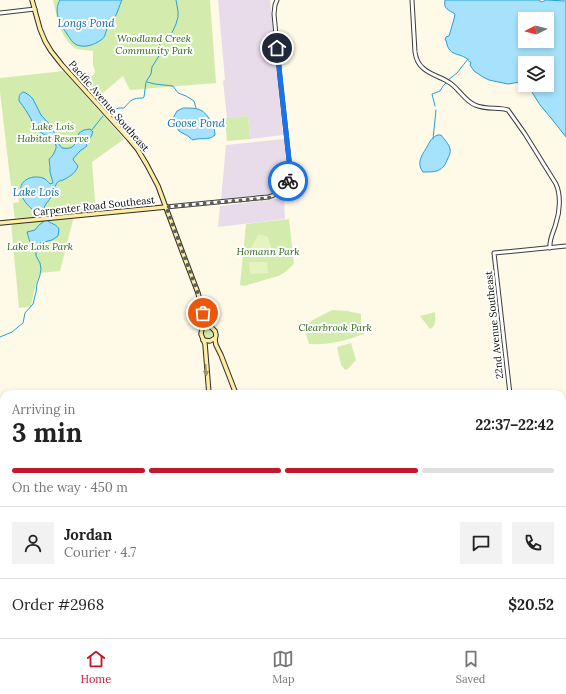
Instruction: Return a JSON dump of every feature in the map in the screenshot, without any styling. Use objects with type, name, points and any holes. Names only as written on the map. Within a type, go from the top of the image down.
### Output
[{"type":"main road","name":"Pacific Avenue Southeast","points":[[32,0],[42,34],[51,51],[126,135],[138,150],[153,176],[198,293],[203,315],[202,329]]},
{"type":"main road","name":"Carpenter Road Southeast","points":[[0,223],[166,207]]},
{"type":"main road","name":"Pacific Avenue Southeast","points":[[203,315],[210,326]]},
{"type":"main road","points":[[209,390],[205,344],[200,334],[202,329],[206,326],[213,327],[215,331],[216,344],[235,390]]},
{"type":"main road","points":[[203,340],[210,341],[215,338]]},
{"type":"street","name":"Carpenter Road Southeast","points":[[166,207],[268,198],[278,194],[287,184],[290,169],[274,14],[277,0]]},
{"type":"street","points":[[412,0],[415,52],[419,64],[426,71],[452,84],[474,105],[508,110],[525,134],[556,184],[559,211],[551,236],[550,248],[566,246]]},
{"type":"street","points":[[0,13],[34,9]]},
{"type":"street","name":"22nd Avenue Southeast","points":[[510,390],[494,253],[550,248]]},
{"type":"shaded area","points":[[218,0],[270,0],[283,135],[250,139],[248,116],[227,118]]},
{"type":"shaded area","points":[[284,139],[287,170],[282,185],[276,192],[269,195],[221,200],[226,145]]},
{"type":"shaded area","points":[[284,198],[285,219],[218,227],[220,206]]},
{"type":"green space","name":"Woodland Creek Community Park","points":[[53,0],[210,0],[216,83],[130,90],[123,76],[98,97],[85,83],[95,72],[93,66],[93,51],[76,49],[66,39],[58,21]]},
{"type":"green space","name":"Lake Lois Habitat Reserve","points":[[64,71],[124,139],[92,162],[96,214],[74,216],[60,271],[40,273],[31,306],[19,308],[11,222],[15,221],[13,203],[19,202],[17,186],[11,186],[0,92],[0,78]]},
{"type":"green space","points":[[248,116],[250,139],[227,141],[225,118]]},
{"type":"green space","name":"Homann Park","points":[[289,219],[294,264],[278,276],[244,286],[240,285],[246,224]]},
{"type":"green space","points":[[259,234],[268,237],[272,255],[254,258],[251,247]]},
{"type":"green space","points":[[249,262],[267,262],[268,273],[250,274]]},
{"type":"green space","name":"Clearbrook Park","points":[[332,310],[361,314],[361,325],[364,334],[337,342],[309,344],[304,327],[311,321]]},
{"type":"green space","points":[[435,312],[435,324],[430,329],[420,316]]},
{"type":"green space","points":[[206,327],[210,327],[214,333],[210,339],[206,339],[202,335],[202,331]]},
{"type":"green space","points":[[351,343],[356,360],[348,369],[345,370],[341,365],[337,347]]},
{"type":"water","name":"Longs Pond","points":[[60,0],[122,0],[104,37],[89,46],[83,46],[72,42],[58,18],[57,9]]},
{"type":"water","points":[[445,0],[566,1],[566,137],[540,105],[532,92],[554,92],[554,56],[518,56],[518,82],[508,84],[489,80],[474,71],[470,65],[471,63],[467,59],[453,53],[450,50],[445,40],[446,37],[449,36],[455,14],[447,9]]},
{"type":"water","name":"Lake Lois","points":[[24,92],[33,99],[41,115],[53,128],[58,143],[62,148],[72,147],[79,133],[84,130],[90,129],[93,132],[86,144],[87,146],[73,159],[78,166],[76,170],[69,177],[58,182],[51,197],[45,205],[44,213],[46,219],[59,229],[58,236],[52,240],[40,243],[37,249],[31,244],[27,232],[35,230],[43,222],[42,217],[25,202],[22,196],[21,188],[23,182],[34,177],[44,178],[50,184],[53,183],[49,159],[53,155],[56,147],[53,140],[35,128],[24,107],[19,101],[20,94]]},
{"type":"water","name":"Goose Pond","points":[[183,108],[196,109],[205,113],[213,125],[215,135],[210,138],[193,140],[179,131],[172,120],[177,111]]},
{"type":"water","points":[[438,135],[441,135],[449,145],[450,150],[446,163],[441,169],[432,172],[423,172],[420,165],[422,156],[431,140]]},
{"type":"waterway","points":[[110,111],[124,108],[132,100],[144,97],[146,82],[151,74],[152,67],[162,51],[159,43],[171,35],[176,24],[178,17],[176,0]]},
{"type":"waterway","points":[[448,80],[457,73],[468,59]]},
{"type":"waterway","points":[[147,82],[173,86],[178,93],[194,101],[196,108]]},
{"type":"waterway","points":[[435,106],[432,94],[440,91],[446,83]]},
{"type":"waterway","points":[[433,139],[436,110]]},
{"type":"waterway","points":[[91,131],[103,116]]},
{"type":"waterway","points":[[0,337],[12,332],[23,323],[25,313],[33,304],[41,269],[40,263],[36,256],[36,248]]},
{"type":"way so far","points":[[203,313],[198,293],[166,207],[268,198],[278,194],[288,181]]},
{"type":"route","points":[[277,48],[290,169],[288,181]]},
{"type":"park label","name":"Lake Lois Park","points":[[40,246]]}]
